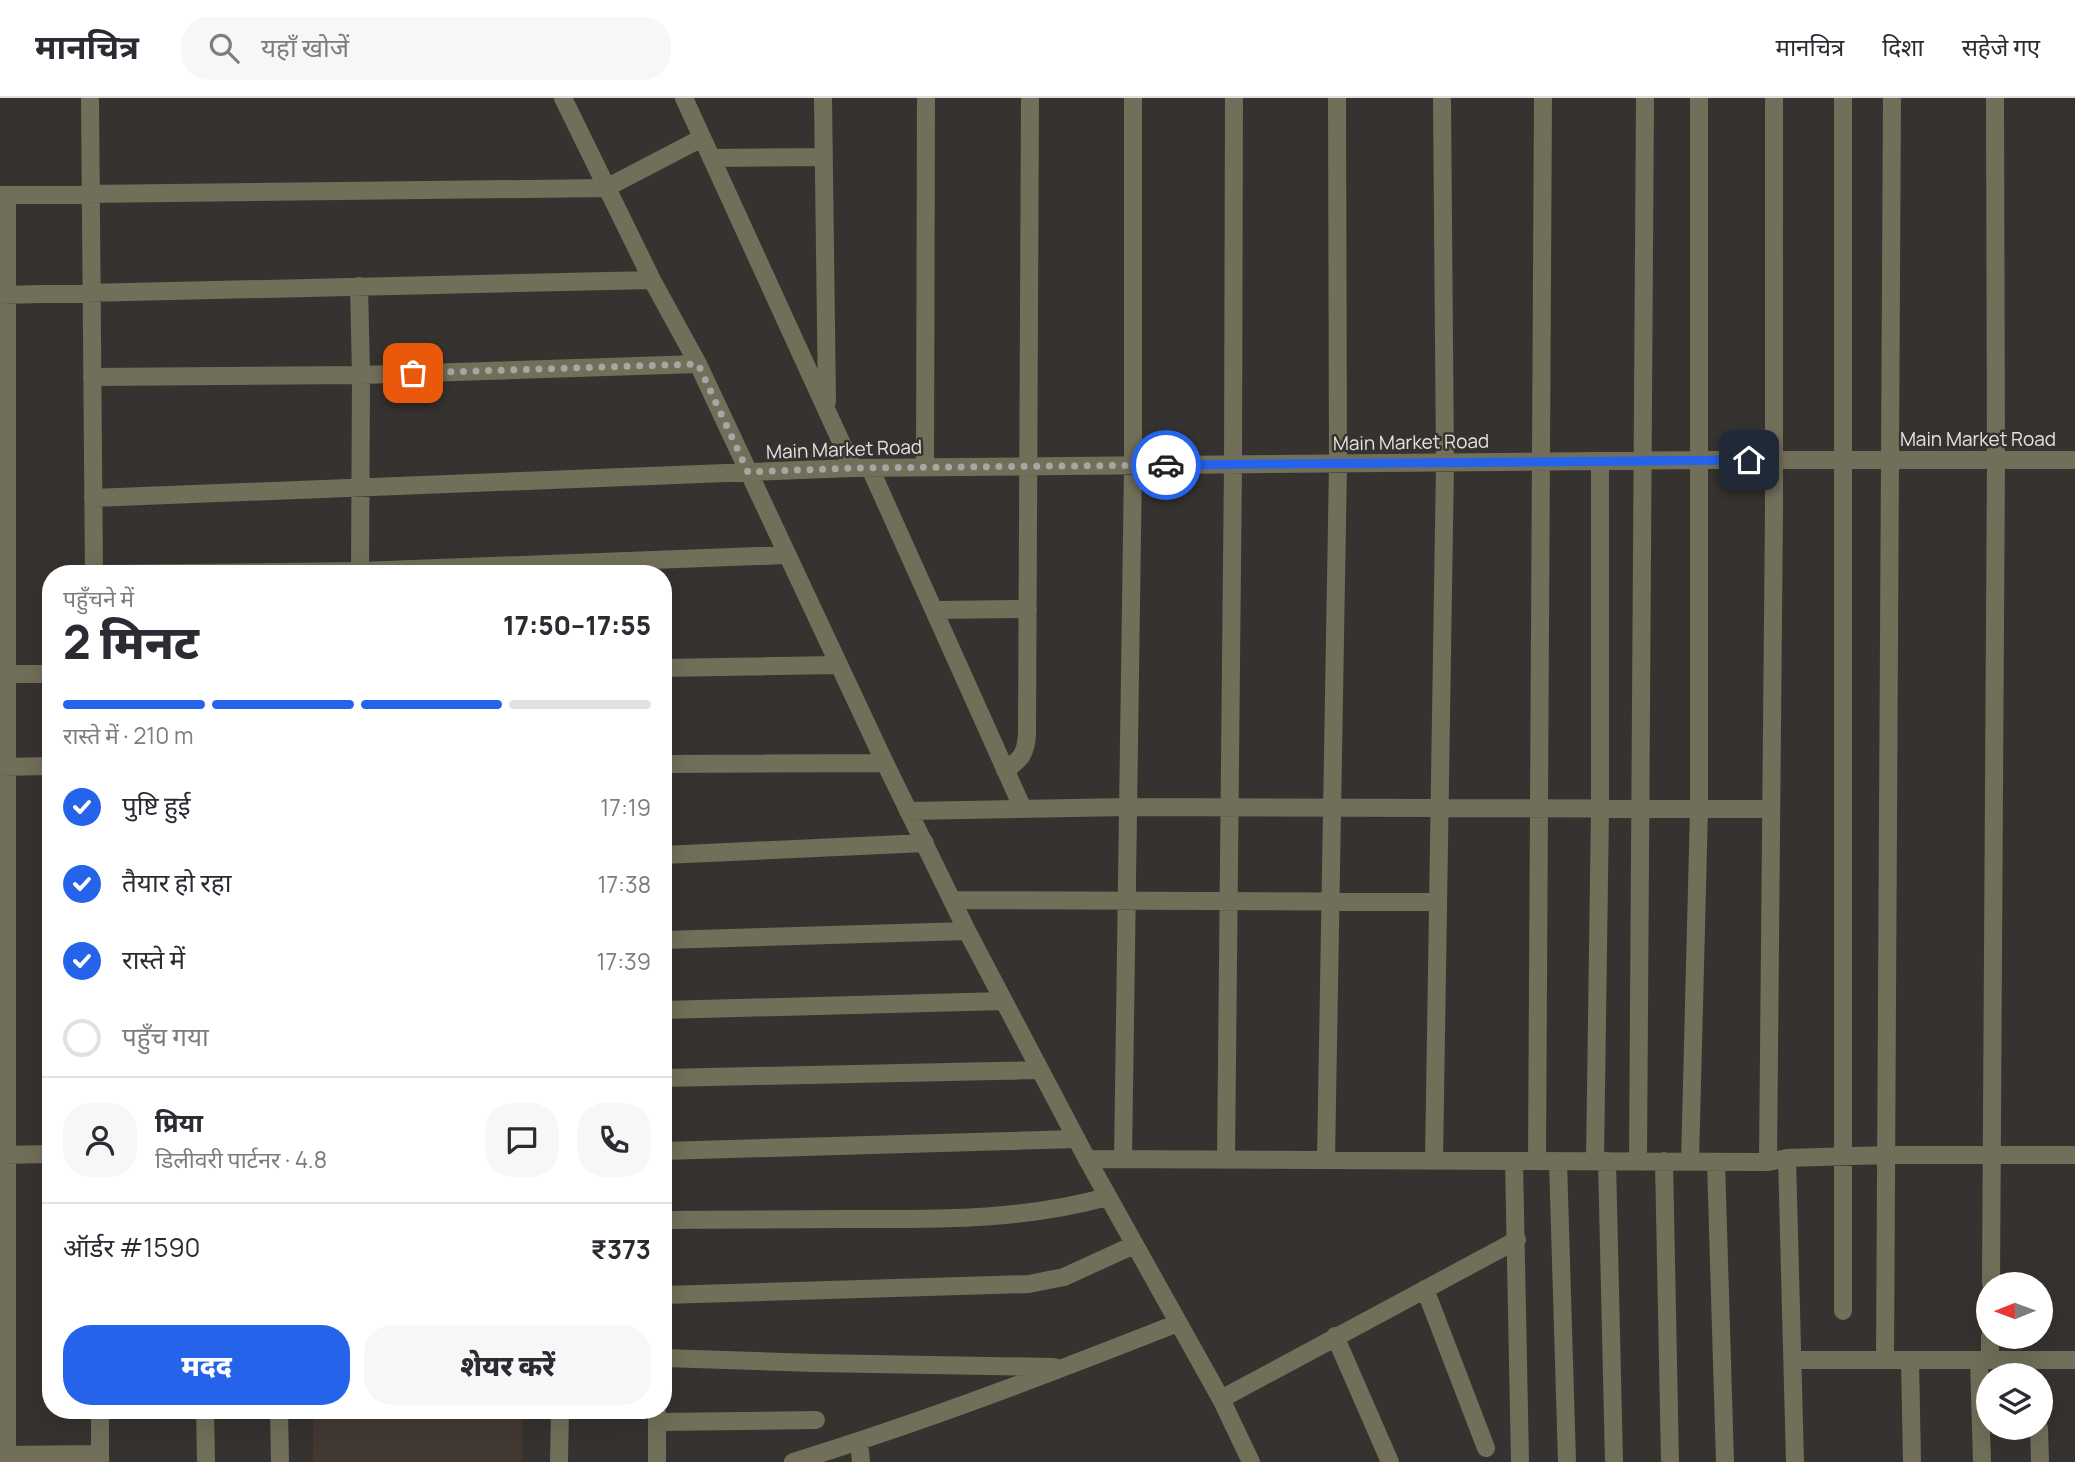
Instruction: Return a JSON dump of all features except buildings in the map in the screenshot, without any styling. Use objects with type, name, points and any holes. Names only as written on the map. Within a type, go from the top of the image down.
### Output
[{"type":"street","points":[[90,98],[94,565]]},
{"type":"street","points":[[563,98],[652,280],[698,364],[838,665],[967,931],[1133,1245],[1221,1399],[1251,1462]]},
{"type":"street","points":[[684,98],[827,409],[862,468],[934,610],[1023,809]]},
{"type":"street","points":[[823,98],[827,409]]},
{"type":"street","points":[[925,467],[926,98]]},
{"type":"street","points":[[1005,770],[1018,762],[1026,748],[1030,467],[1030,98]]},
{"type":"street","points":[[1123,1159],[1133,466],[1133,98]]},
{"type":"street","points":[[1226,1160],[1234,98]]},
{"type":"street","points":[[1326,1160],[1338,464],[1337,98]]},
{"type":"street","points":[[1434,1161],[1445,463],[1442,98]]},
{"type":"street","points":[[1537,1161],[1543,98]]},
{"type":"street","points":[[1639,1161],[1645,98]]},
{"type":"street","points":[[1690,1162],[1699,809],[1699,98]]},
{"type":"street","points":[[1768,1162],[1773,98]]},
{"type":"street","points":[[1843,98],[1843,1311]]},
{"type":"street","points":[[1885,1360],[1892,98]]},
{"type":"street","points":[[1991,1272],[1996,460],[1995,98]]},
{"type":"street","points":[[100,1419],[100,1458],[5,1458],[4,195],[606,187],[702,138]]},
{"type":"street","points":[[711,158],[823,157]]},
{"type":"street","points":[[4,294],[652,280]]},
{"type":"street","points":[[359,286],[360,565]]},
{"type":"street","points":[[92,377],[361,375],[698,364]]},
{"type":"street","name":"Main Market Road","points":[[93,498],[862,468],[1700,460],[2075,460]]},
{"type":"street","points":[[1600,461],[1601,1160],[1614,1462]]},
{"type":"street","points":[[549,565],[786,555]]},
{"type":"street","points":[[934,610],[1028,609]]},
{"type":"street","points":[[672,668],[838,665]]},
{"type":"street","points":[[4,674],[42,674]]},
{"type":"street","points":[[672,764],[885,764]]},
{"type":"street","points":[[4,767],[42,766]]},
{"type":"street","points":[[908,811],[1128,807],[1771,809]]},
{"type":"street","points":[[672,855],[925,844]]},
{"type":"street","points":[[952,900],[1438,902]]},
{"type":"street","points":[[672,940],[967,931]]},
{"type":"street","points":[[672,1010],[1003,1001]]},
{"type":"street","points":[[672,1078],[1039,1070]]},
{"type":"street","points":[[672,1151],[1076,1139]]},
{"type":"street","points":[[4,1155],[42,1154]]},
{"type":"street","points":[[1087,1159],[1768,1162],[1787,1157],[2075,1155]]},
{"type":"street","points":[[1787,1157],[1795,1462]]},
{"type":"street","points":[[1514,1161],[1520,1462]]},
{"type":"street","points":[[1559,1161],[1567,1462]]},
{"type":"street","points":[[1664,1161],[1670,1462]]},
{"type":"street","points":[[1716,1162],[1725,1462]]},
{"type":"street","points":[[672,1220],[963,1220],[1029,1213],[1107,1197]]},
{"type":"street","points":[[1221,1399],[1517,1240]]},
{"type":"street","points":[[672,1295],[1029,1284],[1064,1277],[1133,1245]]},
{"type":"street","points":[[1425,1289],[1486,1448]]},
{"type":"street","points":[[793,1462],[1068,1367],[1178,1324]]},
{"type":"street","points":[[1335,1336],[1390,1462]]},
{"type":"street","points":[[1982,1462],[1984,1360],[1987,1349]]},
{"type":"street","points":[[672,1358],[1068,1367]]},
{"type":"street","points":[[1793,1360],[1984,1360],[2005,1363]]},
{"type":"street","points":[[1910,1360],[1912,1462]]},
{"type":"street","points":[[2053,1365],[2075,1360]]},
{"type":"street","points":[[672,1416],[816,1420]]},
{"type":"street","points":[[205,1419],[206,1462]]},
{"type":"street","points":[[279,1419],[280,1462]]},
{"type":"street","points":[[559,1462],[560,1419]]},
{"type":"street","points":[[657,1419],[657,1462]]},
{"type":"street","points":[[2039,1440],[2040,1462]]},
{"type":"street","points":[[859,1441],[861,1462]]},
{"type":"shaded area","points":[[313,1419],[522,1419],[522,1462],[313,1462]]},
{"type":"way so far","points":[[413,373],[698,364],[748,472],[853,468],[1166,465]]},
{"type":"route","points":[[1166,465],[1749,460]]}]
